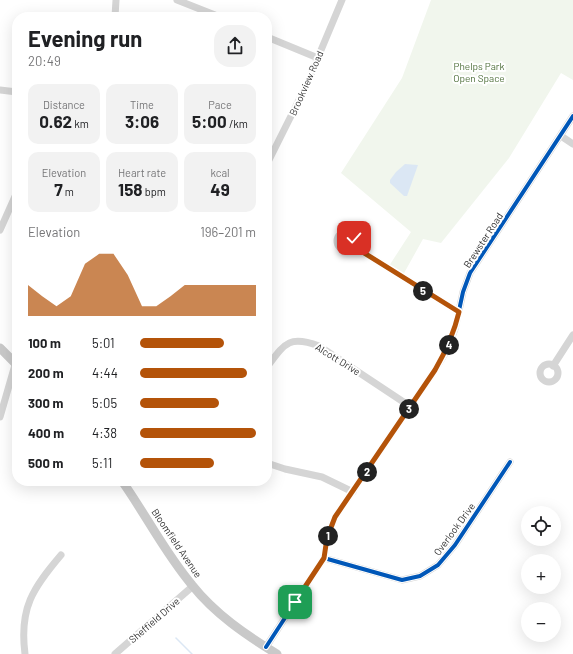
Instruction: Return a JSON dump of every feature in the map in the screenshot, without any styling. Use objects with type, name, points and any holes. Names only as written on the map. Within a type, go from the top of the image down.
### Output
[{"type":"main road","points":[[0,348],[12,358]]},
{"type":"main road","name":"Bloomfield Avenue","points":[[125,486],[192,586],[220,614],[277,654]]},
{"type":"street","points":[[115,12],[116,0]]},
{"type":"street","points":[[177,0],[207,12]]},
{"type":"street","name":"Brookview Road","points":[[272,154],[306,86],[342,0]]},
{"type":"street","points":[[272,39],[318,58]]},
{"type":"street","points":[[0,90],[12,91]]},
{"type":"street","name":"Brewster Road","points":[[266,647],[324,558],[327,538],[335,517],[411,407],[446,352],[455,329],[463,292],[470,273],[573,116]]},
{"type":"street","points":[[561,136],[573,144]]},
{"type":"street","points":[[0,230],[12,203]]},
{"type":"street","points":[[353,246],[459,312]]},
{"type":"street","points":[[553,366],[573,335]]},
{"type":"street","name":"Alcott Drive","points":[[272,360],[281,348],[292,341],[306,341],[319,346],[411,407]]},
{"type":"street","points":[[0,417],[12,376]]},
{"type":"street","name":"Overlook Drive","points":[[324,558],[402,580],[420,576],[438,565],[455,546],[510,462]]},
{"type":"street","points":[[272,465],[284,469],[322,477],[353,492]]},
{"type":"street","points":[[25,654],[22,635],[25,611],[37,584],[61,555]]},
{"type":"street","name":"Sheffield Drive","points":[[115,654],[192,586]]},
{"type":"green space","name":"Phelps Park Open Space","points":[[431,0],[573,0],[573,80],[561,73],[509,158],[441,243],[423,239],[403,275],[389,266],[411,232],[341,173],[402,78]]},
{"type":"shaded area","points":[[405,164],[418,165],[407,196],[404,196],[390,183],[390,180],[396,172]]},
{"type":"waterway","points":[[176,638],[192,654]]},
{"type":"cycle path","points":[[266,647],[324,558],[327,538],[335,517],[446,352],[455,329],[463,292],[470,273],[573,116]]},
{"type":"cycle path","points":[[324,558],[402,580],[420,576],[438,565],[455,545],[510,462]]},
{"type":"route","points":[[295,602],[324,558],[327,538],[335,517],[446,352],[455,329],[459,312],[450,308],[353,246],[354,238]]}]
